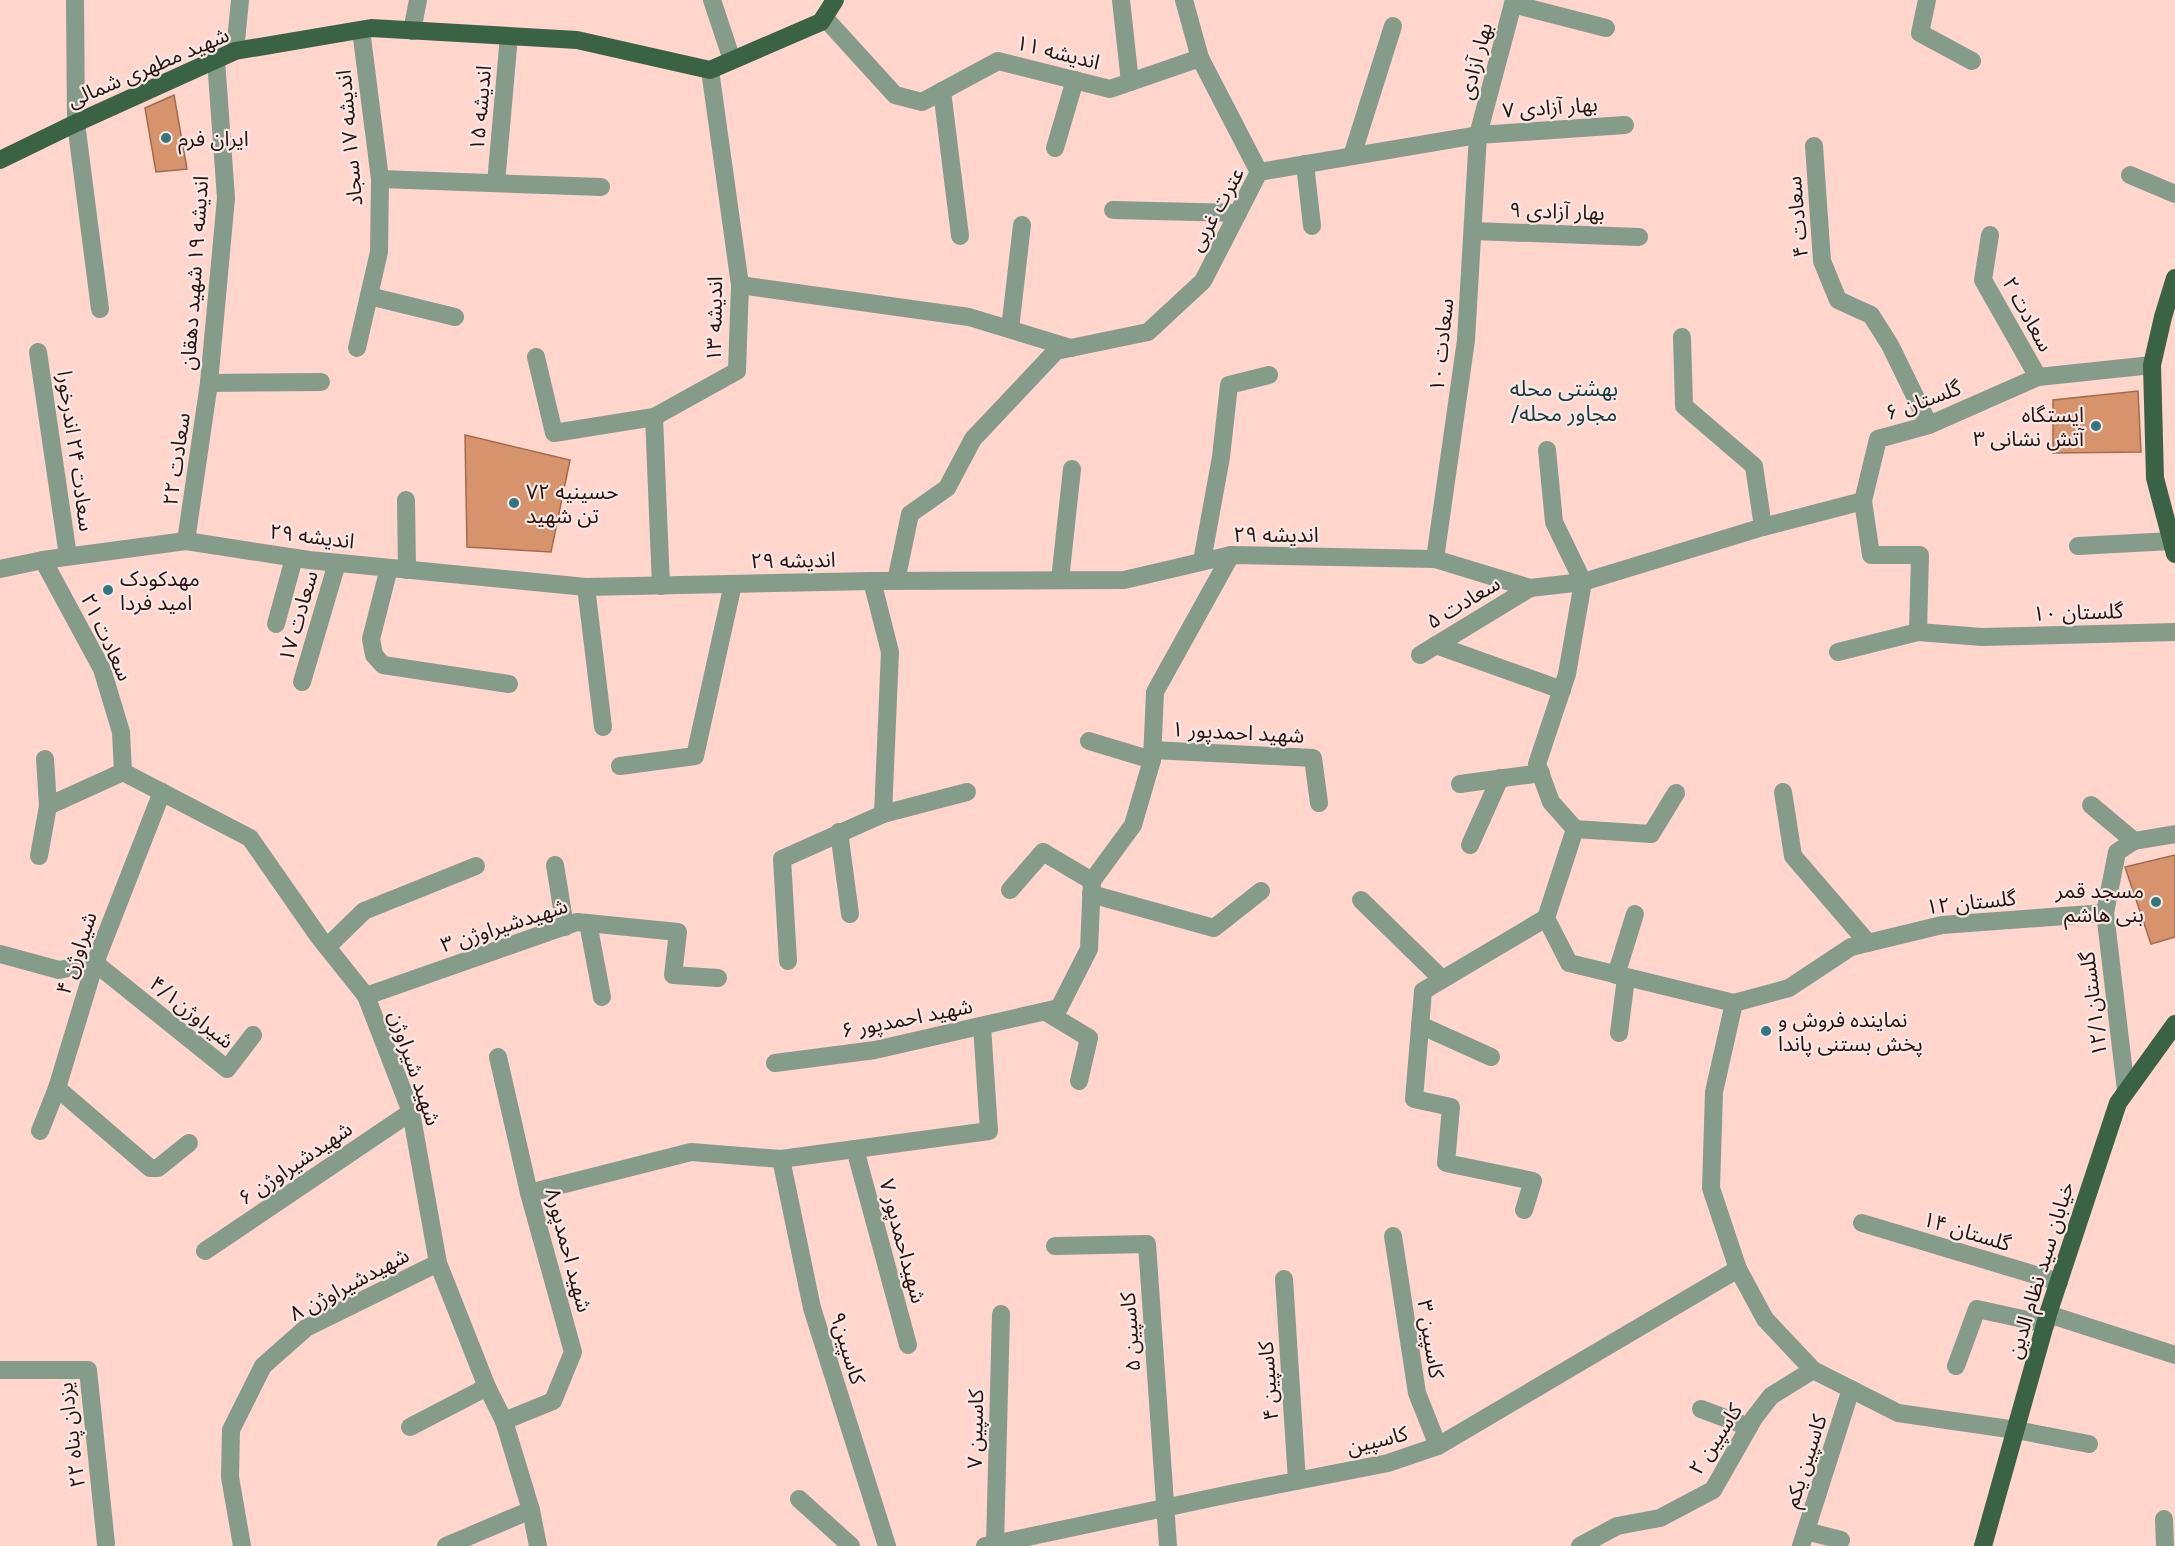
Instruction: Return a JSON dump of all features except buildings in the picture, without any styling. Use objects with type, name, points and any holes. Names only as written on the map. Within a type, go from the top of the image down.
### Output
[{"type":"main road","points":[[710,70],[821,22],[835,0]]},
{"type":"main road","name":"شهید مطهری شمالی","points":[[0,160],[235,51],[371,28],[577,40],[710,70]]},
{"type":"main road","points":[[2173,547],[2155,478],[2152,365],[2169,317],[2175,278]]},
{"type":"main road","name":"خیابان سید نظام الدین","points":[[1983,1546],[2047,1319],[2118,1103],[2175,1024]]},
{"type":"street","points":[[75,0],[76,123],[100,309]]},
{"type":"street","points":[[235,51],[240,0]]},
{"type":"street","points":[[412,30],[418,0]]},
{"type":"street","points":[[712,0],[732,60]]},
{"type":"street","points":[[1121,0],[1130,82],[1200,58]]},
{"type":"street","points":[[1184,0],[1200,58],[1259,172]]},
{"type":"street","points":[[1927,0],[1920,33],[1972,61]]},
{"type":"street","points":[[1514,2],[1606,28]]},
{"type":"street","name":"بهار آزادی","points":[[1478,135],[1514,2]]},
{"type":"street","name":"اندیشه ۱۱","points":[[824,17],[895,95],[921,102],[998,61],[1110,89],[1130,82]]},
{"type":"street","points":[[1352,156],[1393,26]]},
{"type":"street","name":"اندیشه ۱۷ سجاد","points":[[357,348],[379,252],[380,179],[361,30]]},
{"type":"street","name":"اندیشه ۱۵","points":[[496,183],[509,36]]},
{"type":"street","name":"اندیشه ۱۹ شهید دهقان","points":[[209,382],[226,198],[216,60]]},
{"type":"street","name":"اندیشه ۱۳","points":[[536,357],[554,432],[654,417],[737,371],[740,285],[710,70]]},
{"type":"street","points":[[1054,148],[1075,80]]},
{"type":"street","points":[[942,91],[960,236]]},
{"type":"street","name":"بهار آزادی ۷","points":[[1478,135],[1625,124]]},
{"type":"street","name":"عترت غربی","points":[[1064,350],[1148,332],[1203,281],[1259,172],[1478,135]]},
{"type":"street","name":"سعادت ۱۰","points":[[1435,559],[1466,340],[1478,135]]},
{"type":"street","name":"سعادت ۴","points":[[1815,146],[1822,261],[1838,300],[1870,315],[1890,345],[1929,425]]},
{"type":"street","points":[[1305,164],[1312,226]]},
{"type":"street","points":[[2130,175],[2175,194]]},
{"type":"street","points":[[380,179],[601,187]]},
{"type":"street","points":[[1113,210],[1238,213]]},
{"type":"street","points":[[1010,329],[1022,225]]},
{"type":"street","name":"بهار آزادی ۹","points":[[1473,231],[1639,237]]},
{"type":"street","name":"سعادت ۲","points":[[1990,235],[1983,280],[2038,377]]},
{"type":"street","points":[[740,285],[969,317],[1010,329],[1064,350],[973,439],[947,488],[910,514],[896,581]]},
{"type":"street","points":[[369,296],[455,316]]},
{"type":"street","points":[[1682,337],[1684,406],[1754,466],[1763,527]]},
{"type":"street","name":"سعادت ۲۴ اندرخورا","points":[[38,352],[68,556]]},
{"type":"street","name":"گلستان ۶","points":[[1863,501],[1878,439],[1929,425],[2038,377],[2152,365]]},
{"type":"street","points":[[1202,561],[1221,457],[1229,385],[1269,375]]},
{"type":"street","points":[[209,382],[321,382]]},
{"type":"street","name":"سعادت ۲۲","points":[[186,541],[209,382]]},
{"type":"street","points":[[654,417],[661,586]]},
{"type":"street","points":[[1547,450],[1554,522],[1583,582],[1567,674],[1537,764],[1540,773],[1551,802],[1575,829],[1651,834],[1676,793]]},
{"type":"street","points":[[1060,580],[1072,469]]},
{"type":"street","points":[[406,500],[398,569],[370,639],[374,655],[383,665],[509,684]]},
{"type":"street","points":[[1583,582],[1763,527],[1863,501],[1871,555],[1920,555],[1918,632]]},
{"type":"street","name":"اندیشه ۲۹","points":[[0,569],[68,556],[186,541],[337,563],[586,587],[872,581],[1124,580],[1231,555],[1435,559],[1530,588],[1583,582]]},
{"type":"street","points":[[2078,546],[2173,547]]},
{"type":"street","points":[[1046,1012],[1059,1008],[1089,949],[1092,887],[1133,825],[1152,755],[1155,692],[1231,555]]},
{"type":"street","points":[[276,624],[294,558]]},
{"type":"street","name":"سعادت ۲۱","points":[[43,560],[102,669],[121,732],[123,772]]},
{"type":"street","name":"سعادت ۱۷","points":[[302,682],[337,563]]},
{"type":"street","points":[[872,581],[890,652],[883,814]]},
{"type":"street","points":[[620,766],[695,756],[733,584]]},
{"type":"street","points":[[586,587],[603,727]]},
{"type":"street","name":"سعادت ۵","points":[[1420,655],[1530,588]]},
{"type":"street","name":"گلستان ۱۰","points":[[1838,652],[1918,632],[1982,637],[2175,632]]},
{"type":"street","points":[[1436,645],[1562,690]]},
{"type":"street","points":[[1089,741],[1152,755]]},
{"type":"street","name":"شهید احمدپور ۱","points":[[1152,755],[1313,758],[1319,803]]},
{"type":"street","points":[[39,856],[48,806],[45,759]]},
{"type":"street","points":[[48,806],[123,772]]},
{"type":"street","name":"شهید شیراوژن","points":[[123,772],[250,838],[327,947],[366,996],[411,1112],[438,1263],[487,1387],[504,1421],[531,1510],[538,1546]]},
{"type":"street","points":[[1460,784],[1540,773]]},
{"type":"street","points":[[1470,845],[1500,778]]},
{"type":"street","name":"شیراوژن ۴","points":[[40,1131],[57,1088],[94,963],[162,792]]},
{"type":"street","points":[[788,961],[782,859],[883,814],[967,792]]},
{"type":"street","points":[[1783,792],[1793,856],[1868,943]]},
{"type":"street","points":[[2091,805],[2134,841]]},
{"type":"street","points":[[1524,1210],[1533,1180],[1446,1163],[1451,1107],[1414,1099],[1423,991],[1546,918],[1575,829]]},
{"type":"street","points":[[839,832],[850,914]]},
{"type":"street","points":[[2105,912],[2117,852],[2134,841],[2175,834]]},
{"type":"street","points":[[1010,890],[1043,852],[1092,887],[1215,928],[1261,891]]},
{"type":"street","points":[[555,865],[565,927]]},
{"type":"street","points":[[327,947],[364,911],[476,866]]},
{"type":"street","points":[[1361,900],[1442,980]]},
{"type":"street","name":"گلستان ۱۲","points":[[1734,1003],[1789,988],[1851,947],[1942,925],[2105,912]]},
{"type":"street","name":"گلستان۱۲/۱","points":[[2105,912],[2126,1090]]},
{"type":"street","points":[[1619,1034],[1621,977],[1635,914]]},
{"type":"street","points":[[1546,918],[1569,963],[1734,1003],[1714,1092],[1712,1188],[1738,1269],[1765,1318],[1814,1370],[1898,1413],[2089,1443]]},
{"type":"street","name":"شهیدشیراوژن ۳","points":[[366,996],[577,922],[678,932],[673,975],[718,978]]},
{"type":"street","points":[[588,923],[602,997]]},
{"type":"street","points":[[0,954],[59,970],[94,963]]},
{"type":"street","name":"شیراوژن۴/۱","points":[[94,963],[227,1069],[253,1035]]},
{"type":"street","points":[[1046,1012],[1089,1038],[1079,1081]]},
{"type":"street","name":"شهید احمدپور ۶","points":[[775,1063],[875,1050],[1046,1012]]},
{"type":"street","points":[[1420,1025],[1491,1057]]},
{"type":"street","points":[[529,1193],[691,1152],[782,1159],[989,1131],[982,1026]]},
{"type":"street","name":"شهید احمدپور۸","points":[[498,1057],[529,1193],[573,1352],[553,1401],[504,1421]]},
{"type":"street","points":[[57,1088],[150,1168],[158,1168],[189,1143]]},
{"type":"street","name":"شهیدشیراوژن ۶","points":[[205,1251],[411,1112]]},
{"type":"street","name":"شهیداحمدپور ۷","points":[[855,1149],[908,1345]]},
{"type":"street","name":"کاسپین۹","points":[[782,1159],[812,1308],[887,1546]]},
{"type":"street","name":"گلستان ۱۴","points":[[1863,1223],[2059,1282]]},
{"type":"street","name":"کاسپین ۳","points":[[1393,1236],[1417,1394],[1438,1446]]},
{"type":"street","name":"کاسپین ۵","points":[[1055,1246],[1147,1244],[1166,1508]]},
{"type":"street","name":"شهیدشیراوژن ۸","points":[[242,1546],[230,1477],[231,1430],[263,1366],[306,1328],[438,1263]]},
{"type":"street","name":"کاسپین","points":[[990,1545],[1388,1463],[1438,1446],[1738,1269]]},
{"type":"street","name":"کاسپین ۴","points":[[1284,1279],[1297,1481]]},
{"type":"street","points":[[1956,1365],[1977,1309],[2047,1319],[2175,1355]]},
{"type":"street","name":"کاسپین ۷","points":[[990,1545],[1000,1314]]},
{"type":"street","name":"یزدان پناه ۲۲","points":[[0,1370],[88,1370],[106,1544]]},
{"type":"street","name":"کاسپین ۲","points":[[1580,1546],[1617,1526],[1660,1518],[1713,1490],[1749,1427],[1771,1396],[1814,1370]]},
{"type":"street","points":[[410,1427],[487,1387]]},
{"type":"street","name":"کاسپین یکم","points":[[1804,1539],[1851,1389]]},
{"type":"street","points":[[1701,1408],[1749,1427]]},
{"type":"street","points":[[799,1499],[851,1546]]},
{"type":"street","points":[[1166,1508],[1168,1546]]},
{"type":"street","points":[[446,1546],[531,1510]]},
{"type":"street","points":[[2164,1519],[2165,1546]]},
{"type":"street","points":[[1804,1539],[1841,1540]]},
{"type":"place","name":"ایران فرم","points":[[166,138]]},
{"type":"place","name":"ایستگاه آتش نشانی ۳","points":[[2096,426]]},
{"type":"place","name":"حسینیه ۷۲ تن شهید","points":[[514,503]]},
{"type":"place","name":"مهدکودک امید فردا","points":[[108,590]]},
{"type":"place","name":"مسجد قمر بنی هاشم","points":[[2156,902]]},
{"type":"place","name":"نماینده فروش و پخش بستنی پاندا","points":[[1766,1031]]},
{"type":"district","name":"بهشتی محله /مجاور محله","points":[[1564,401]]}]
